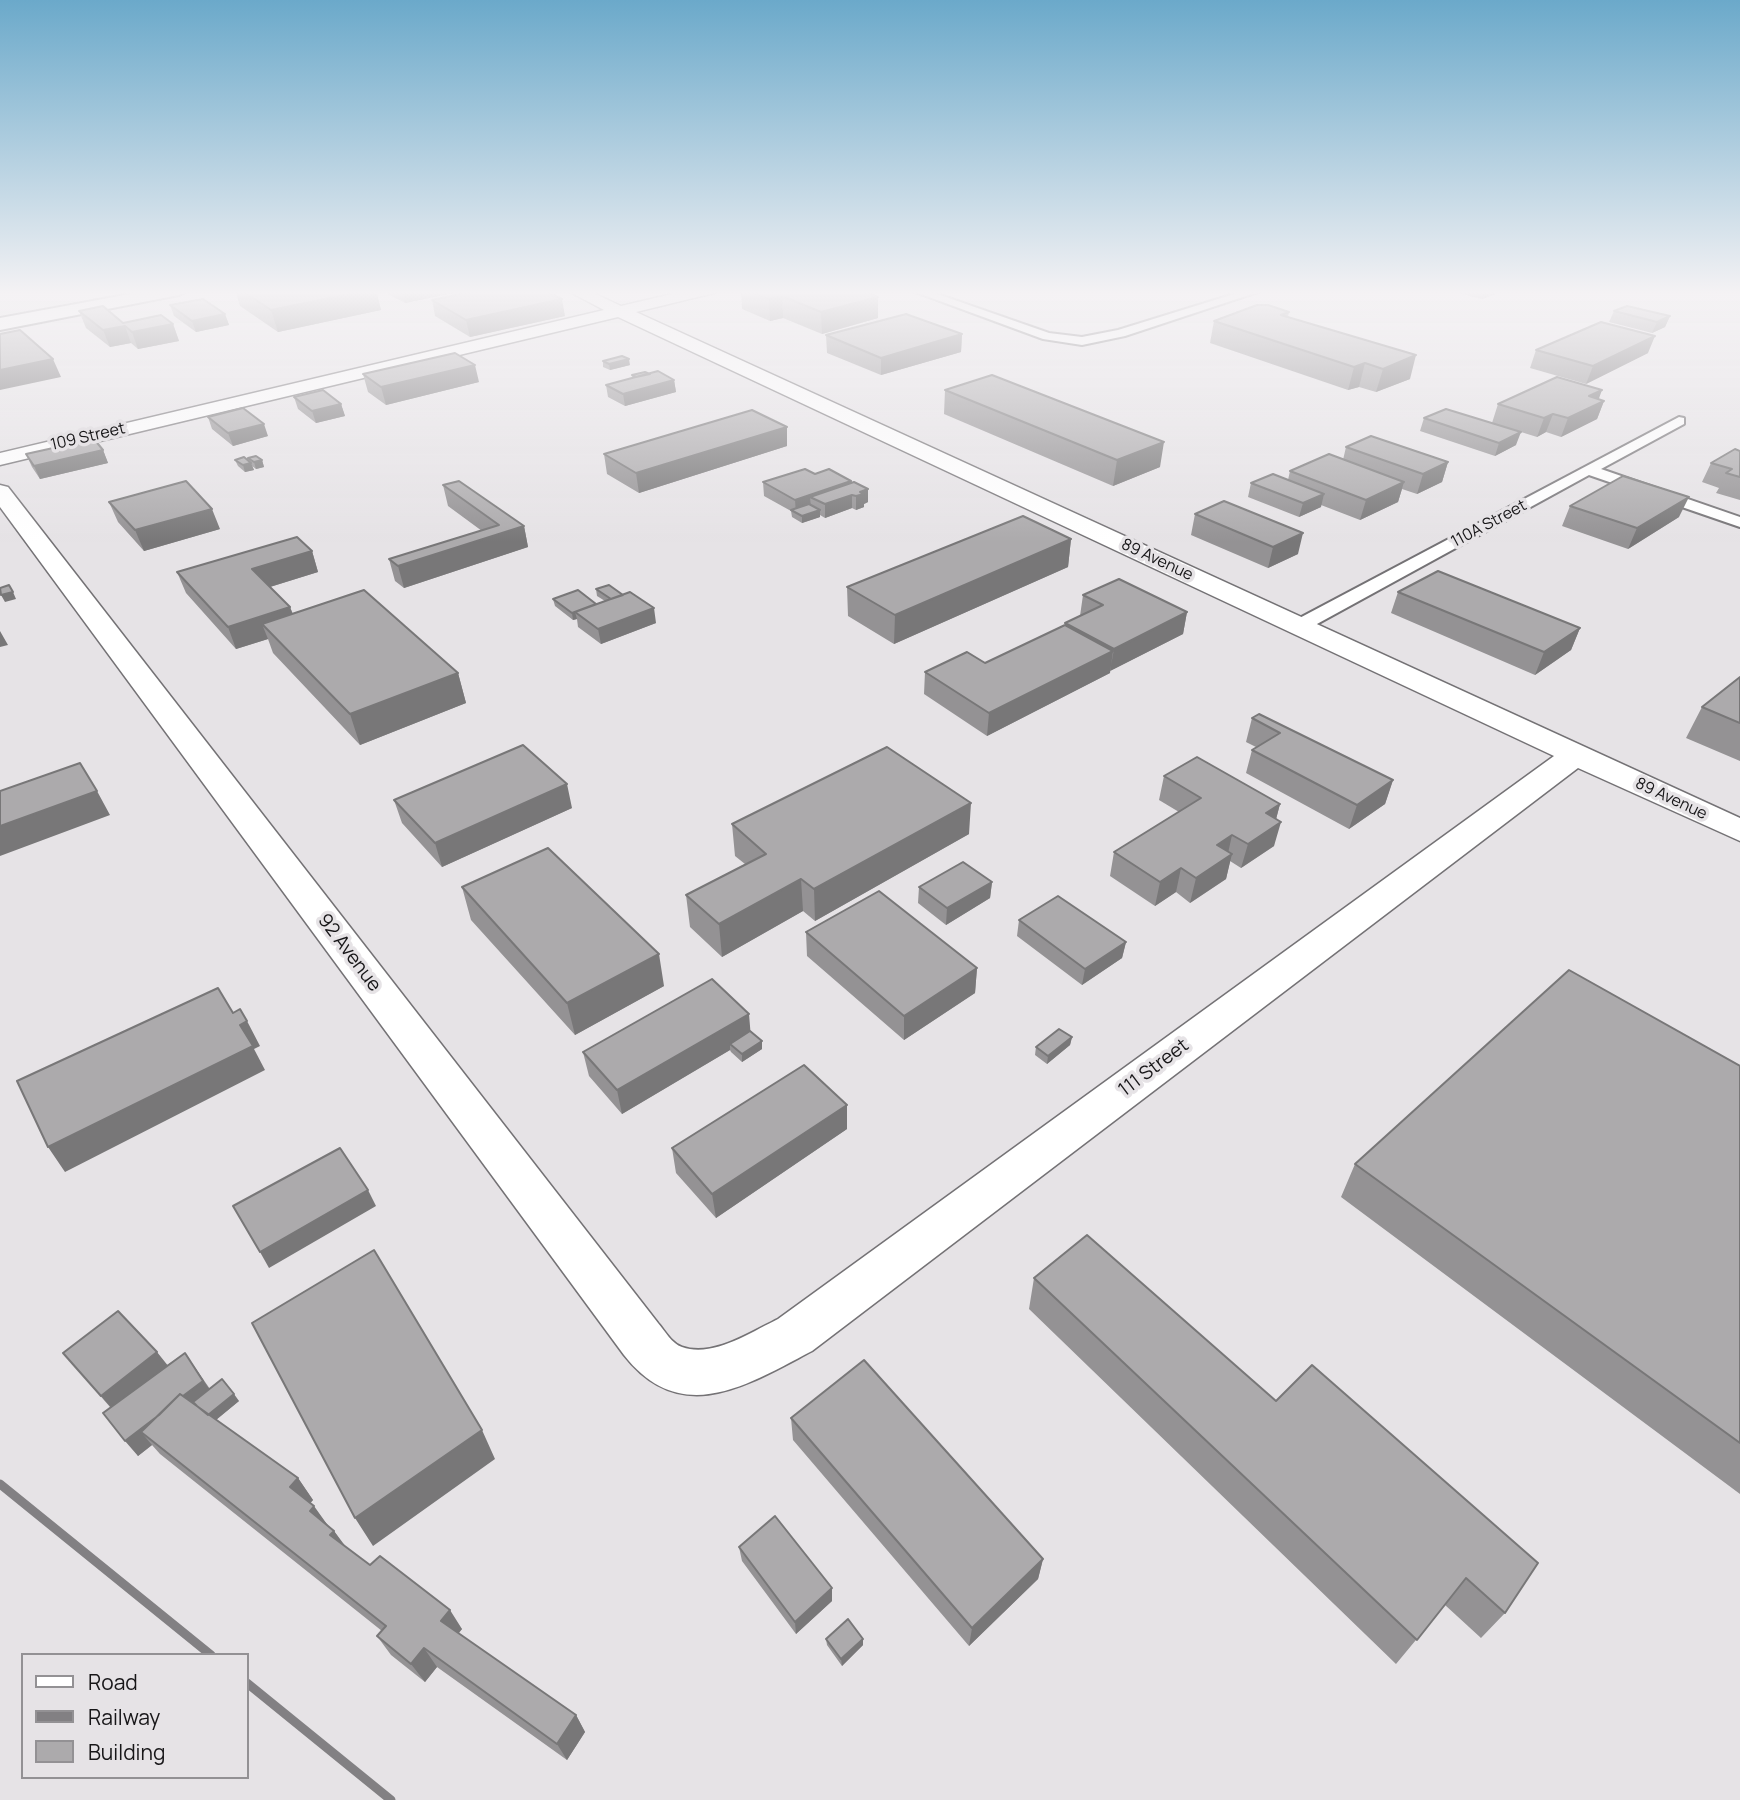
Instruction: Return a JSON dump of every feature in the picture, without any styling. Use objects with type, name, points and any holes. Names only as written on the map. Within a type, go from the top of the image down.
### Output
[{"type":"street","name":"109 Street","points":[[0,458],[354,374]]},
{"type":"street","name":"89 Avenue","points":[[756,374],[1740,831]]},
{"type":"street","name":"110A Street","points":[[1299,626],[1679,421]]},
{"type":"street","points":[[1588,470],[1740,522]]},
{"type":"street","name":"92 Avenue","points":[[0,492],[641,1339],[663,1363],[693,1373],[724,1368]]},
{"type":"street","name":"111 Street","points":[[724,1368],[795,1335],[1576,755]]},
{"type":"building","points":[[363,374],[437,374],[381,387]]},
{"type":"building","points":[[647,374],[663,374],[674,380],[623,394],[606,385]]},
{"type":"building","points":[[992,375],[1164,442],[1117,460],[945,390]]},
{"type":"building","points":[[1557,377],[1602,390],[1589,396],[1604,401],[1568,418],[1553,414],[1544,418],[1498,404]]},
{"type":"building","points":[[323,390],[341,404],[312,411],[294,397]]},
{"type":"building","points":[[243,408],[264,424],[228,433],[208,417]]},
{"type":"building","points":[[1446,409],[1521,432],[1499,443],[1424,418]]},
{"type":"building","points":[[752,410],[787,427],[636,473],[604,454]]},
{"type":"building","points":[[1371,436],[1448,462],[1423,474],[1346,447]]},
{"type":"building","points":[[94,439],[103,450],[34,466],[26,454]]},
{"type":"building","points":[[1735,449],[1740,451],[1740,477],[1726,473],[1732,469],[1711,463]]},
{"type":"building","points":[[1329,454],[1404,482],[1366,500],[1290,471]]},
{"type":"building","points":[[256,456],[262,460],[254,462],[248,458]]},
{"type":"building","points":[[244,457],[251,463],[243,465],[235,460]]},
{"type":"building","points":[[805,469],[815,474],[829,469],[851,481],[795,500],[763,482]]},
{"type":"building","points":[[1273,474],[1324,494],[1303,503],[1251,483]]},
{"type":"building","points":[[1623,476],[1689,497],[1637,528],[1570,506]]},
{"type":"building","points":[[186,481],[212,509],[135,530],[109,502]]},
{"type":"building","points":[[459,481],[524,526],[398,566],[389,559],[499,525],[443,485]]},
{"type":"building","points":[[854,482],[868,489],[860,492],[864,494],[825,504],[810,497]]},
{"type":"building","points":[[1224,501],[1303,533],[1273,547],[1195,514]]},
{"type":"building","points":[[809,504],[820,510],[802,516],[791,510]]},
{"type":"building","points":[[1023,516],[1071,539],[895,615],[847,587]]},
{"type":"building","points":[[297,537],[312,551],[252,569],[290,607],[228,627],[177,572]]},
{"type":"building","points":[[1438,571],[1580,628],[1544,652],[1398,592]]},
{"type":"building","points":[[1119,579],[1187,612],[1114,649],[1065,623],[1103,605],[1083,595]]},
{"type":"building","points":[[9,585],[13,592],[1,595],[0,588]]},
{"type":"building","points":[[609,585],[623,595],[611,599],[596,589]]},
{"type":"building","points":[[364,590],[458,673],[350,714],[262,624]]},
{"type":"building","points":[[578,590],[596,604],[572,613],[553,599]]},
{"type":"building","points":[[630,592],[654,608],[598,629],[575,612]]},
{"type":"building","points":[[1065,625],[1113,651],[989,713],[925,672],[967,652],[985,663]]},
{"type":"building","points":[[1740,677],[1740,723],[1702,707]]},
{"type":"building","points":[[1259,714],[1393,780],[1357,805],[1252,750],[1280,733],[1252,718]]},
{"type":"building","points":[[523,745],[567,784],[435,843],[394,800]]},
{"type":"building","points":[[887,747],[971,803],[814,889],[801,879],[719,924],[686,895],[766,854],[732,824]]},
{"type":"building","points":[[1197,757],[1280,804],[1266,813],[1281,822],[1248,844],[1232,835],[1217,845],[1232,854],[1196,878],[1181,868],[1160,882],[1114,852],[1201,798],[1164,776]]},
{"type":"building","points":[[80,763],[97,791],[0,826],[0,791]]},
{"type":"building","points":[[548,848],[659,954],[567,1003],[462,887]]},
{"type":"building","points":[[963,862],[992,882],[947,908],[919,887]]},
{"type":"building","points":[[879,891],[977,968],[904,1016],[806,932]]},
{"type":"building","points":[[1058,896],[1126,942],[1085,969],[1019,920]]},
{"type":"building","points":[[1569,970],[1740,1066],[1740,1443],[1355,1164]]},
{"type":"building","points":[[712,979],[749,1014],[617,1090],[583,1052]]},
{"type":"building","points":[[218,988],[233,1013],[240,1009],[247,1021],[240,1025],[253,1046],[48,1147],[17,1081]]},
{"type":"building","points":[[1059,1029],[1072,1037],[1048,1056],[1036,1047]]},
{"type":"building","points":[[750,1031],[762,1041],[742,1054],[730,1044]]},
{"type":"building","points":[[804,1065],[847,1105],[712,1194],[672,1148]]},
{"type":"building","points":[[340,1148],[368,1190],[260,1252],[233,1206]]},
{"type":"building","points":[[1087,1235],[1276,1401],[1312,1365],[1538,1563],[1505,1613],[1466,1578],[1417,1640],[1034,1278]]},
{"type":"building","points":[[374,1250],[482,1430],[355,1518],[252,1323]]},
{"type":"building","points":[[118,1311],[157,1352],[101,1396],[63,1353]]},
{"type":"building","points":[[185,1353],[203,1381],[183,1396],[180,1394],[159,1415],[125,1441],[103,1413]]},
{"type":"building","points":[[864,1360],[1043,1559],[972,1628],[791,1418]]},
{"type":"building","points":[[222,1379],[234,1394],[208,1415],[193,1402]]},
{"type":"building","points":[[180,1394],[298,1478],[290,1487],[314,1506],[310,1511],[334,1531],[330,1535],[370,1565],[380,1556],[450,1610],[441,1621],[576,1715],[557,1744],[424,1648],[411,1664],[377,1636],[386,1626],[141,1432]]},
{"type":"building","points":[[775,1516],[832,1588],[795,1622],[739,1547]]},
{"type":"building","points":[[848,1619],[863,1639],[841,1659],[826,1639]]},
{"type":"railway","points":[[0,1484],[209,1653]]},
{"type":"railway","points":[[248,1684],[391,1800]]}]
